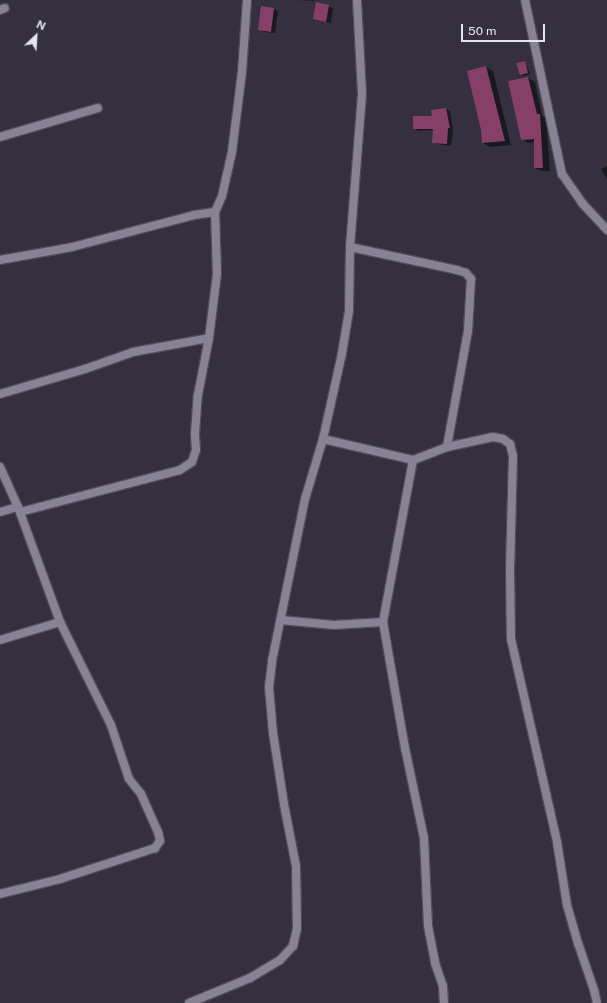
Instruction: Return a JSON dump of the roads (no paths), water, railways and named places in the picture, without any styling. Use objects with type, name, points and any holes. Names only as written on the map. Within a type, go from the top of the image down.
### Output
[{"type":"street","points":[[0,512],[19,509],[180,470],[192,462],[196,450],[195,434],[198,395],[209,338],[217,274],[215,212],[222,196],[232,152],[242,72],[247,0]]},
{"type":"street","points":[[189,1003],[250,978],[280,960],[293,946],[297,929],[296,866],[272,733],[269,687],[272,661],[305,499],[323,439],[342,353],[349,311],[350,247],[362,93],[357,0]]},
{"type":"street","points":[[525,0],[562,174],[582,203],[607,230]]},
{"type":"street","points":[[0,137],[98,108]]},
{"type":"street","points":[[0,260],[72,247],[194,215],[215,212]]},
{"type":"street","points":[[350,247],[456,270],[466,273],[471,279],[468,331],[447,447]]},
{"type":"street","points":[[0,394],[85,369],[133,352],[209,338]]},
{"type":"street","points":[[323,439],[414,460],[447,447],[493,437],[503,439],[510,444],[513,456],[510,569],[511,638],[557,842],[566,905],[597,1003]]},
{"type":"street","points":[[414,460],[383,622],[405,748],[424,838],[428,926],[435,963],[443,986],[444,1003]]},
{"type":"street","points":[[0,468],[19,509],[60,622],[111,725],[129,779],[141,794],[158,832],[160,841],[155,848],[143,852],[60,879],[0,894]]},
{"type":"street","points":[[281,620],[334,625],[383,622]]},
{"type":"street","points":[[0,640],[60,622]]}]
